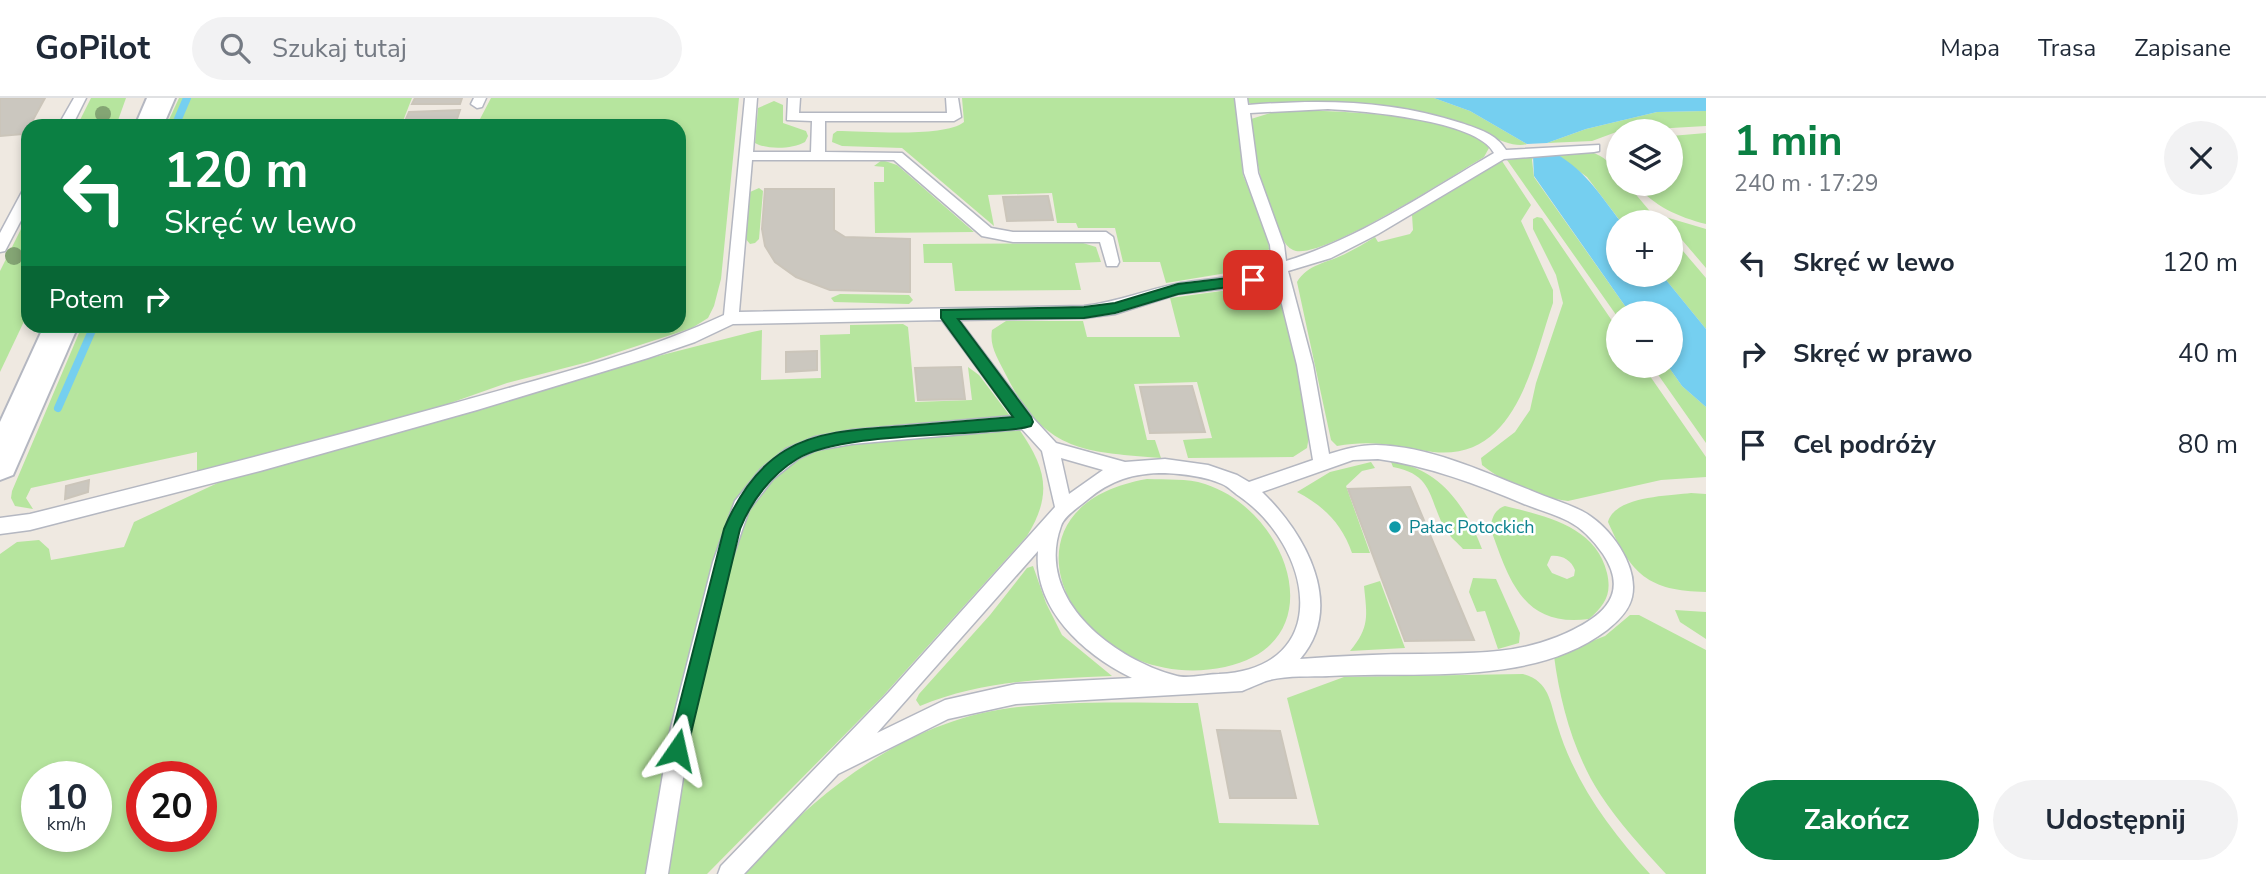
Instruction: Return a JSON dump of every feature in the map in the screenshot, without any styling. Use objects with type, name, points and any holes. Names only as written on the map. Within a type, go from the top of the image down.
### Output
[{"type":"main road","points":[[152,119],[162,98]]},
{"type":"main road","points":[[0,464],[58,333]]},
{"type":"lane","points":[[69,119],[80,98]]},
{"type":"lane","points":[[731,318],[751,98]]},
{"type":"lane","points":[[794,98],[792,117],[954,117],[952,98]]},
{"type":"lane","points":[[1322,462],[1315,409],[1293,311],[1280,268],[1277,245],[1251,173],[1242,104],[1394,110],[1433,118],[1486,138],[1500,150],[1501,155]]},
{"type":"lane","points":[[818,155],[819,117]]},
{"type":"lane","points":[[0,526],[30,522],[237,470],[464,407],[642,354],[689,338],[731,318],[1101,310],[1178,289],[1253,280],[1280,268],[1326,254],[1373,230],[1501,155],[1594,148]]},
{"type":"lane","points":[[746,156],[897,156],[986,232],[1013,237],[1106,237],[1112,262]]},
{"type":"lane","points":[[0,247],[21,206]]},
{"type":"lane","points":[[946,314],[1026,422],[1050,448],[1125,469],[1181,467],[1208,472],[1232,480],[1276,519],[1305,567],[1312,591],[1312,616],[1305,636],[1295,650],[1269,671]]},
{"type":"lane","points":[[657,874],[681,727],[722,562],[741,506],[767,474],[792,454],[815,444],[852,436],[1026,422]]},
{"type":"lane","points":[[1050,448],[1059,515],[1047,544],[1048,566],[1055,594],[1068,620],[1108,656],[1135,672],[1186,685]]},
{"type":"lane","points":[[827,769],[945,710],[1016,694],[1242,682],[1269,671],[1342,664],[1504,662],[1538,652],[1602,624],[1622,603],[1625,592],[1619,566],[1598,534],[1575,516],[1436,465],[1392,453],[1370,451],[1322,462],[1245,491]]},
{"type":"lane","points":[[729,874],[896,699],[1059,515],[1088,488],[1125,469]]},
{"type":"green space","points":[[91,98],[126,98],[118,119],[80,119]]},
{"type":"green space","points":[[179,98],[412,98],[404,119],[169,119]]},
{"type":"green space","points":[[491,98],[739,98],[721,279],[708,318],[686,330],[686,119],[480,119]]},
{"type":"green space","points":[[962,98],[1235,98],[1243,175],[1268,237],[1269,249],[1263,260],[1251,269],[1166,283],[1160,262],[1123,262],[1115,228],[1078,228],[1076,223],[1057,223],[1052,193],[988,195],[994,226],[902,148],[842,146],[832,142],[833,134],[837,131],[922,132],[954,127],[964,122]]},
{"type":"green space","points":[[1247,98],[1434,98],[1470,111],[1527,144],[1511,144],[1457,121],[1407,109],[1330,102],[1253,105]]},
{"type":"green space","points":[[774,101],[783,105],[783,123],[806,131],[808,136],[805,142],[780,148],[755,143],[758,108]]},
{"type":"green space","points":[[1298,110],[1428,121],[1475,136],[1489,148],[1484,157],[1357,231],[1307,250],[1293,250],[1284,242],[1270,212],[1251,119],[1277,111]]},
{"type":"green space","points":[[1706,111],[1706,126],[1683,127],[1683,119],[1628,119],[1657,112]]},
{"type":"green space","points":[[1606,124],[1606,136],[1592,141],[1547,143]]},
{"type":"green space","points":[[1706,133],[1706,224],[1683,217],[1683,210],[1667,210],[1647,196],[1683,196],[1683,135]]},
{"type":"green space","points":[[1591,152],[1600,156],[1606,161],[1606,196],[1637,196],[1649,210],[1612,210],[1587,177],[1556,154]]},
{"type":"green space","points":[[1534,155],[1534,177],[1606,279],[1606,287],[1612,287],[1622,301],[1606,301],[1507,160]]},
{"type":"green space","points":[[882,160],[897,165],[974,232],[875,233],[874,182],[884,182],[884,167],[874,166]]},
{"type":"green space","points":[[1502,161],[1531,205],[1521,221],[1553,290],[1553,303],[1528,379],[1517,403],[1502,425],[1484,441],[1461,451],[1433,452],[1374,444],[1337,446],[1331,440],[1297,282],[1312,268],[1375,237],[1378,242],[1410,234],[1413,230],[1412,215]]},
{"type":"green space","points":[[759,188],[763,191],[759,239],[750,244],[745,238],[750,192]]},
{"type":"green space","points":[[1542,218],[1606,312],[1606,378],[1651,378],[1706,457],[1706,477],[1661,480],[1568,501],[1522,489],[1482,465],[1481,458],[1515,432],[1530,410],[1536,383],[1563,303],[1556,275],[1533,229],[1533,219]]},
{"type":"green space","points":[[1683,222],[1706,229],[1706,268],[1683,241]]},
{"type":"green space","points":[[21,229],[21,328],[0,372],[0,271]]},
{"type":"green space","points":[[1083,243],[1096,247],[1101,262],[1075,263],[1081,290],[955,291],[952,263],[924,263],[923,244]]},
{"type":"green space","points":[[1683,251],[1706,278],[1706,329],[1672,287],[1683,287]]},
{"type":"green space","points":[[1251,287],[1276,295],[1283,304],[1294,339],[1309,436],[1307,448],[1293,457],[1188,458],[1183,440],[1212,438],[1197,382],[1134,384],[1147,440],[1155,440],[1161,458],[1109,453],[1069,443],[1052,434],[1036,420],[1006,375],[993,348],[992,330],[1006,321],[1083,321],[1087,337],[1180,337],[1170,298]]},
{"type":"green space","points":[[840,294],[909,295],[913,300],[909,304],[834,302],[831,298]]},
{"type":"green space","points":[[903,324],[908,327],[915,402],[972,400],[968,367],[979,375],[1013,420],[820,437],[770,464],[749,483],[732,510],[649,874],[0,874],[0,554],[17,542],[39,540],[49,549],[51,560],[124,547],[134,522],[224,480],[484,407],[584,375],[752,332],[762,330],[761,380],[821,378],[820,335],[850,334],[850,325]]},
{"type":"green space","points":[[79,333],[677,333],[588,362],[507,383],[425,412],[233,465],[197,471],[197,452],[31,488],[26,498],[33,509],[15,506],[11,498]]},
{"type":"green space","points":[[1660,378],[1676,378],[1706,407],[1706,443]]},
{"type":"green space","points":[[1019,429],[1035,456],[1043,481],[1041,507],[1027,536],[882,697],[707,874],[667,874],[692,714],[727,567],[742,522],[762,491],[790,464],[817,450],[853,442]]},
{"type":"green space","points":[[1371,462],[1375,468],[1362,471],[1346,486],[1370,553],[1352,553],[1343,533],[1331,517],[1316,503],[1297,492],[1330,472]]},
{"type":"green space","points":[[1391,462],[1408,465],[1437,480],[1459,504],[1482,549],[1463,549],[1447,532],[1424,483],[1417,476],[1393,467]]},
{"type":"green space","points":[[1147,479],[1198,482],[1235,499],[1259,521],[1278,547],[1288,577],[1290,606],[1281,632],[1259,653],[1225,667],[1173,669],[1127,655],[1091,629],[1068,596],[1059,559],[1067,525],[1096,497]]},
{"type":"green space","points":[[1691,493],[1706,494],[1706,592],[1669,588],[1644,576],[1625,555],[1608,522],[1613,513],[1631,502]]},
{"type":"green space","points":[[1505,506],[1552,519],[1580,534],[1592,544],[1601,557],[1609,587],[1603,604],[1589,619],[1567,620],[1548,616],[1534,608],[1522,596],[1504,565],[1490,527],[1494,514]],"holes":[[[1551,556],[1559,556],[1571,563],[1575,570],[1574,576],[1567,579],[1552,573],[1547,565]]]},
{"type":"green space","points":[[1033,566],[1046,603],[1062,635],[1112,676],[1014,682],[943,697],[920,706],[916,700],[919,694],[990,615],[1027,568]]},
{"type":"green space","points":[[1473,578],[1496,579],[1520,633],[1519,643],[1498,649],[1485,611],[1477,612],[1469,592]]},
{"type":"green space","points":[[1380,581],[1405,648],[1350,651],[1361,635],[1366,621],[1364,586]]},
{"type":"green space","points":[[1675,610],[1706,612],[1706,639],[1680,622]]},
{"type":"green space","points":[[1630,615],[1639,615],[1706,650],[1706,874],[1666,874],[1600,794],[1583,762],[1570,728],[1554,656],[1605,636]]},
{"type":"green space","points":[[1523,674],[1532,677],[1547,693],[1564,745],[1583,785],[1607,822],[1650,874],[743,874],[799,817],[830,790],[863,767],[897,746],[933,729],[971,716],[1010,708],[1057,704],[1198,703],[1219,823],[1319,825],[1287,698],[1344,677]]},
{"type":"water","points":[[1434,98],[1706,98],[1706,111],[1657,112],[1628,119],[1606,119],[1606,124],[1547,143],[1527,144],[1470,111]]},
{"type":"water","points":[[1556,154],[1566,160],[1584,176],[1612,210],[1606,210],[1606,279],[1534,176],[1533,156]]},
{"type":"water","points":[[1612,287],[1672,287],[1706,329],[1706,407],[1676,378],[1683,378],[1683,301],[1622,301]]},
{"type":"building","points":[[0,98],[45,98],[33,119],[21,119],[21,134],[0,136]]},
{"type":"building","points":[[415,98],[462,98],[460,104],[412,104]]},
{"type":"building","points":[[460,110],[457,119],[406,119],[409,112]]},
{"type":"building","points":[[765,189],[834,189],[834,230],[845,237],[910,239],[910,292],[830,290],[796,277],[775,262],[765,246],[762,229]]},
{"type":"building","points":[[1048,196],[1053,220],[1007,221],[1003,197]]},
{"type":"building","points":[[817,351],[817,370],[786,372],[786,352]]},
{"type":"building","points":[[961,367],[965,399],[918,400],[915,368]]},
{"type":"building","points":[[1192,386],[1205,432],[1150,433],[1140,387]]},
{"type":"building","points":[[89,480],[88,492],[65,499],[66,486]]},
{"type":"building","name":"Pałac Potockich","points":[[1410,487],[1474,640],[1405,641],[1348,489]]},
{"type":"building","points":[[1217,730],[1280,731],[1296,798],[1230,798]]},
{"type":"waterway","points":[[178,119],[187,98]]},
{"type":"waterway","points":[[58,408],[91,333]]},
{"type":"place","name":"Pałac Potockich","points":[[1395,527]]},
{"type":"route","points":[[677,750],[732,529],[741,506],[767,474],[792,454],[815,444],[852,436],[1026,422],[946,314],[1084,312],[1115,308],[1178,289],[1253,280]]}]
